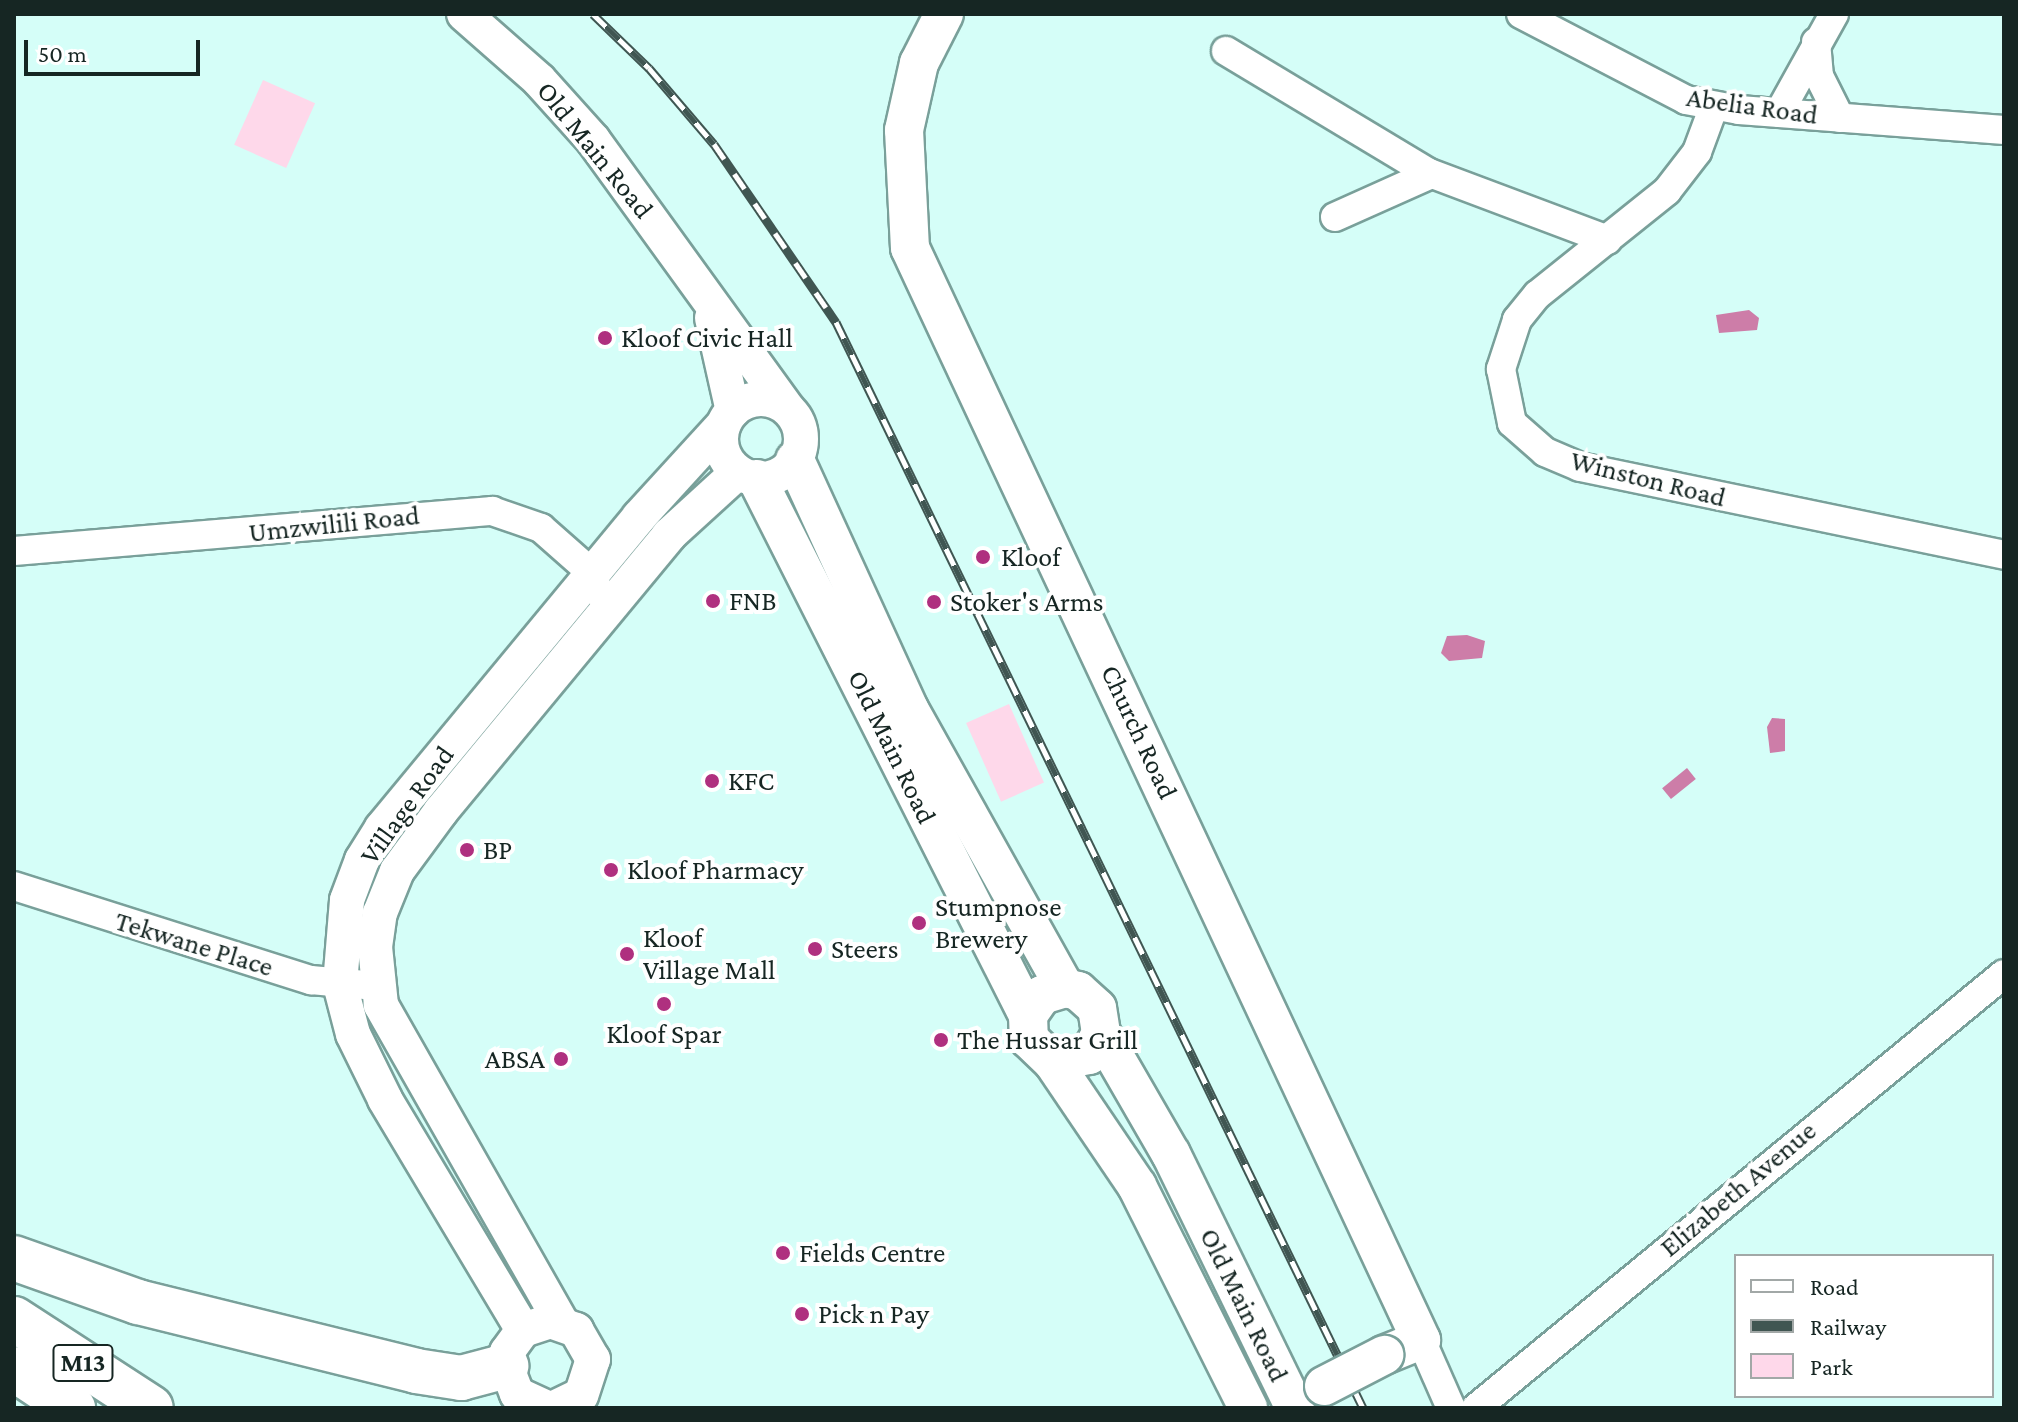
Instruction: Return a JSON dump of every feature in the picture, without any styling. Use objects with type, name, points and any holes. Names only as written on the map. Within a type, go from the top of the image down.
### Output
[{"type":"highway","points":[[14,1258],[138,1302],[403,1368],[461,1378],[514,1348]]},
{"type":"highway","name":"M13","points":[[14,1319],[151,1408]]},
{"type":"highway","name":"M13","points":[[14,1369],[73,1408]]},
{"type":"highway","points":[[14,1395],[31,1408]]},
{"type":"main road","name":"Church Road","points":[[944,14],[919,63],[904,130],[904,207],[914,261],[1421,1340]]},
{"type":"main road","name":"Old Main Road","points":[[795,460],[909,709],[1065,988]]},
{"type":"main road","name":"Old Main Road","points":[[748,475],[1028,1015]]},
{"type":"main road","points":[[1065,988],[1089,998],[1097,1008],[1101,1033],[1089,1055],[1053,1062],[1035,1049],[1028,1015],[1042,995],[1065,988]]},
{"type":"main road","name":"Old Main Road","points":[[1101,1033],[1171,1154],[1273,1364],[1293,1379],[1311,1401]]},
{"type":"main road","name":"Old Main Road","points":[[1053,1062],[1137,1186],[1248,1408]]},
{"type":"main road","points":[[1384,1355],[1405,1303]]},
{"type":"main road","points":[[1311,1401],[1384,1355],[1421,1340]]},
{"type":"street","name":"Old Main Road","points":[[464,14],[539,80],[593,140],[707,304],[787,408]]},
{"type":"street","name":"Abelia Road","points":[[1521,14],[1654,87],[1714,106],[2004,130]]},
{"type":"street","points":[[1779,113],[1834,14]]},
{"type":"street","points":[[1816,42],[1819,76],[1840,118]]},
{"type":"street","points":[[1226,51],[1431,174],[1608,240]]},
{"type":"street","name":"Winston Road","points":[[1714,106],[1689,165],[1651,205],[1537,295],[1507,341],[1501,369],[1505,405],[1527,440],[1580,467],[1640,483],[2004,555]]},
{"type":"street","points":[[1335,217],[1431,174]]},
{"type":"street","name":"Old Main Road","points":[[707,304],[725,357],[728,418]]},
{"type":"street","points":[[755,399],[787,408],[800,427],[795,460],[779,475],[748,475],[725,456],[728,418],[755,399]]},
{"type":"street","name":"Village Road","points":[[514,1348],[353,1034],[340,984],[341,928],[362,860],[396,811],[700,445],[728,418]]},
{"type":"street","name":"Village Road","points":[[561,1322],[398,1042],[376,986],[380,913],[397,871],[441,811],[605,613],[686,517],[748,475]]},
{"type":"street","name":"Umzwilili Road","points":[[14,551],[492,511],[530,520],[592,573]]},
{"type":"street","points":[[592,573],[605,613]]},
{"type":"street","name":"Tekwane Place","points":[[14,886],[311,980],[376,986]]},
{"type":"street","name":"Elizabeth Avenue","points":[[1476,1408],[2004,974]]},
{"type":"street","points":[[541,1321],[561,1322],[584,1338],[593,1359],[555,1405],[517,1394],[514,1348],[541,1321]]},
{"type":"street","points":[[1421,1340],[1451,1408]]},
{"type":"green space","points":[[263,80],[315,103],[286,168],[234,145]]},
{"type":"green space","points":[[1009,704],[1044,783],[1001,802],[966,723]]},
{"type":"shaded area","points":[[1749,310],[1759,318],[1757,330],[1719,333],[1716,315]]},
{"type":"shaded area","points":[[1467,635],[1485,641],[1482,658],[1449,661],[1441,653],[1447,636]]},
{"type":"shaded area","points":[[1772,718],[1785,719],[1785,751],[1770,753],[1767,727]]},
{"type":"shaded area","points":[[1687,768],[1696,779],[1671,799],[1662,788]]},
{"type":"railway","points":[[593,14],[649,68],[714,144],[836,322],[1363,1408]]},
{"type":"place","name":"Kloof Civic Hall","points":[[605,338]]},
{"type":"place","name":"Kloof","points":[[983,557]]},
{"type":"place","name":"FNB","points":[[713,601]]},
{"type":"place","name":"Stoker's Arms","points":[[934,602]]},
{"type":"place","name":"KFC","points":[[712,781]]},
{"type":"place","name":"BP","points":[[467,850]]},
{"type":"place","name":"Kloof Pharmacy","points":[[611,870]]},
{"type":"place","name":"Stumpnose Brewery","points":[[919,923]]},
{"type":"place","name":"Steers","points":[[815,949]]},
{"type":"place","name":"Kloof Village Mall","points":[[627,954]]},
{"type":"place","name":"Kloof Spar","points":[[664,1004]]},
{"type":"place","name":"The Hussar Grill","points":[[941,1040]]},
{"type":"place","name":"ABSA","points":[[561,1059]]},
{"type":"place","name":"Fields Centre","points":[[783,1253]]},
{"type":"place","name":"Pick n Pay","points":[[802,1314]]}]
